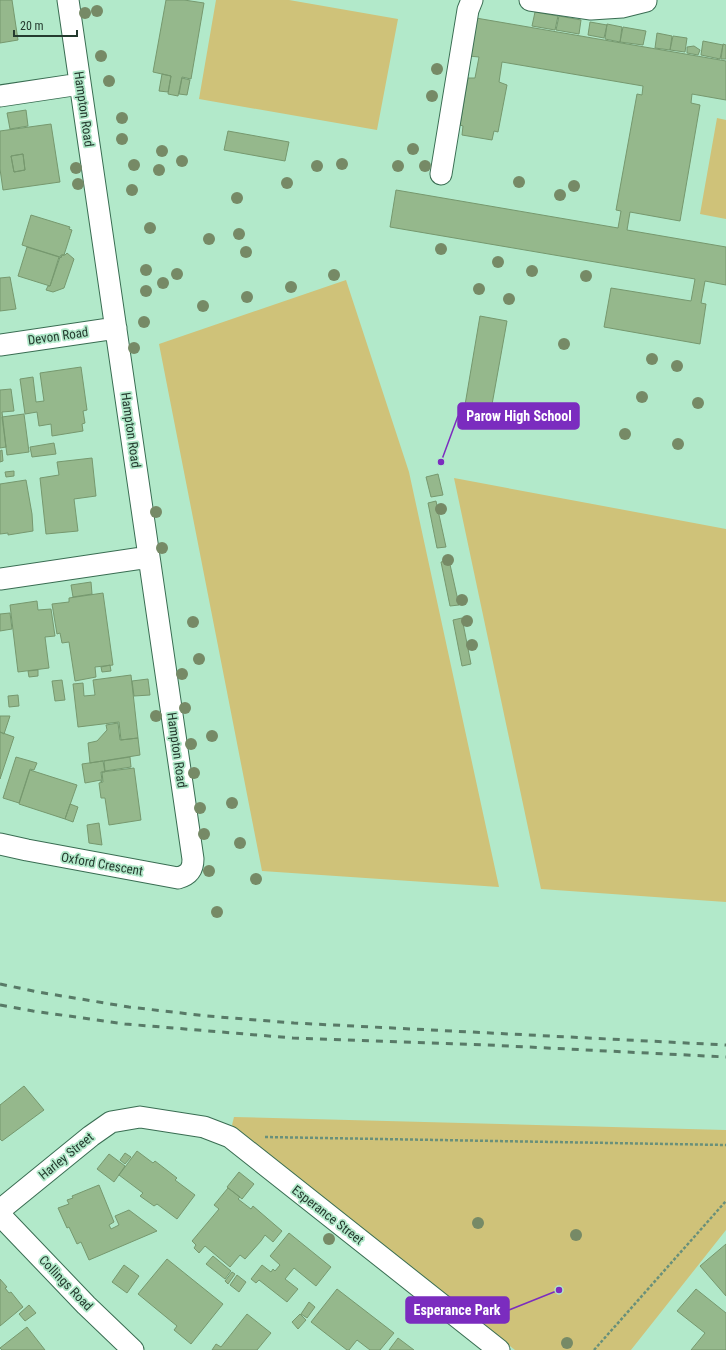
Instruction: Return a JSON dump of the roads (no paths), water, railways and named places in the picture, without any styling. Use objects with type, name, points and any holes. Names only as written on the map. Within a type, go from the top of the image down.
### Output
[{"type":"street","name":"Hampton Road","points":[[68,0],[193,859]]},
{"type":"street","points":[[441,174],[468,10],[472,0]]},
{"type":"street","points":[[530,0],[590,9],[622,7],[646,1]]},
{"type":"street","points":[[0,96],[80,84]]},
{"type":"street","name":"Devon Road","points":[[0,345],[116,328]]},
{"type":"street","points":[[0,579],[149,557]]},
{"type":"street","name":"Oxford Crescent","points":[[0,844],[178,878],[189,872],[193,866],[193,859]]},
{"type":"street","name":"Harley Street","points":[[0,1210],[110,1122],[140,1117]]},
{"type":"street","name":"Esperance Street","points":[[140,1117],[204,1127],[230,1137],[499,1350]]},
{"type":"street","name":"Collings Road","points":[[0,1215],[86,1305],[133,1350]]},
{"type":"railway","points":[[0,984],[38,992],[129,1007],[207,1016],[294,1023],[726,1045]]},
{"type":"railway","points":[[0,1005],[125,1024],[293,1038],[488,1045],[726,1057]]},
{"type":"place","name":"Parow High School","points":[[441,462]]},
{"type":"place","name":"Esperance Park","points":[[559,1290]]}]
